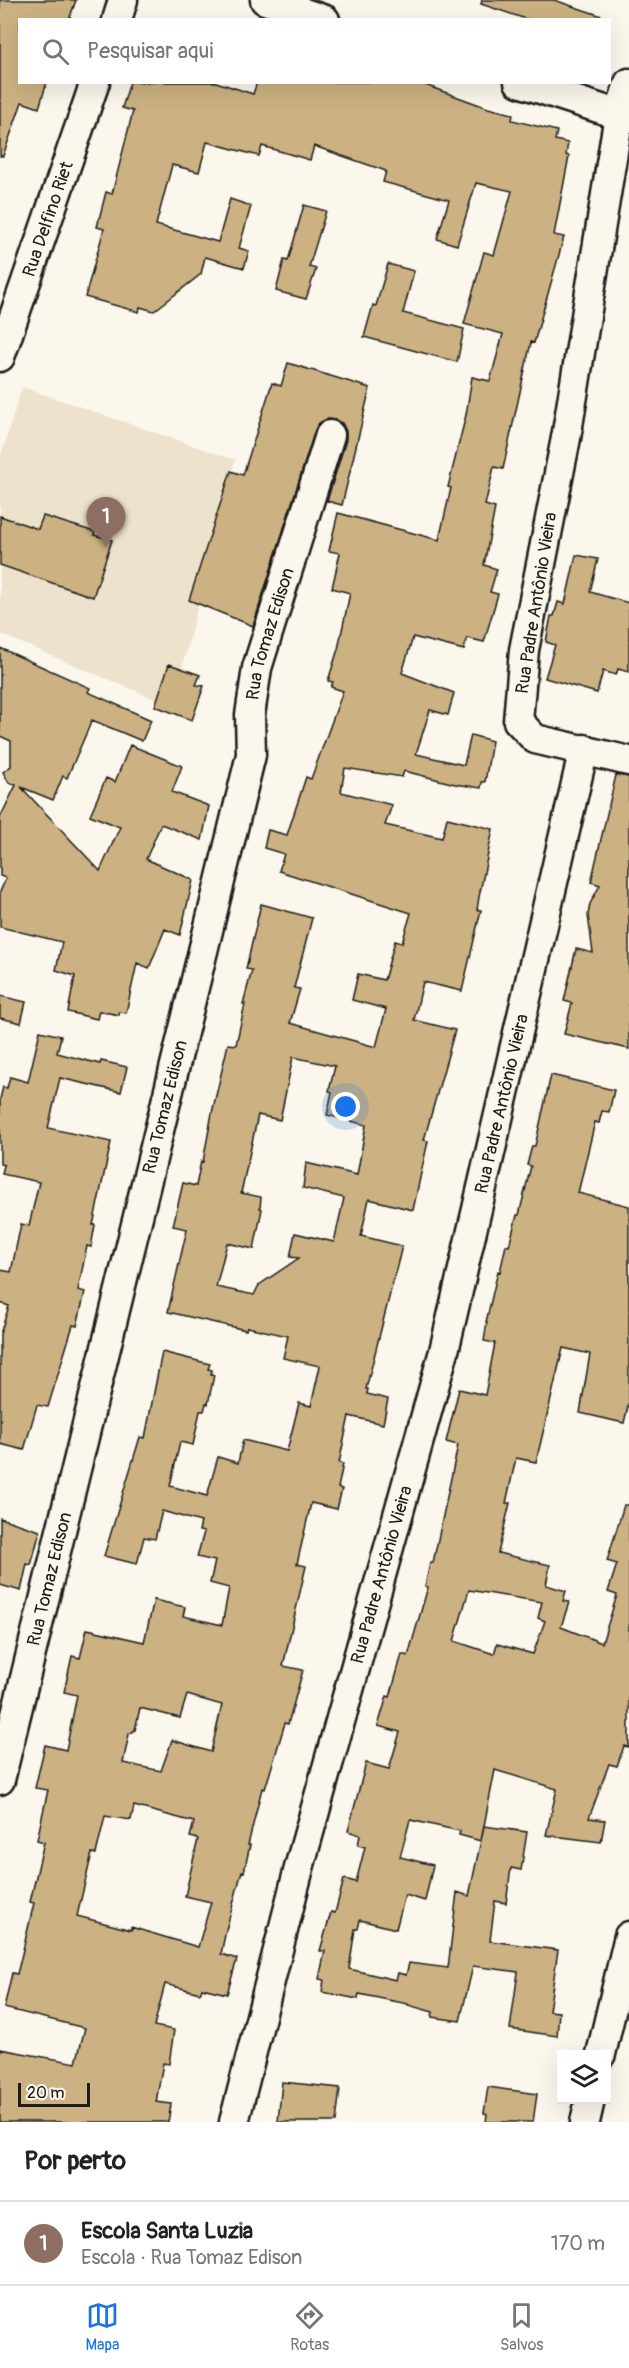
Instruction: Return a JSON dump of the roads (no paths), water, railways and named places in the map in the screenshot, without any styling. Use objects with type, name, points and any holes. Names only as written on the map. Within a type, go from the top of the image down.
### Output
[{"type":"street","points":[[118,18],[123,0]]},
{"type":"street","points":[[265,0],[319,18]]},
{"type":"street","name":"Rua Padre Antônio Vieira","points":[[234,2122],[299,1868],[444,1351],[584,749],[535,739],[518,721],[524,650],[566,438],[629,82]]},
{"type":"street","name":"Rua Delfino Riet","points":[[0,357],[94,84]]},
{"type":"street","points":[[525,84],[624,117]]},
{"type":"street","name":"Rua Tomaz Edison","points":[[0,1780],[250,755],[250,715],[257,668],[330,435]]},
{"type":"street","points":[[584,749],[629,761]]},
{"type":"street","points":[[602,2050],[629,1936]]},
{"type":"street","points":[[585,2122],[589,2104]]},
{"type":"place","name":"Escola Santa Luzia","points":[[106,547]]}]
